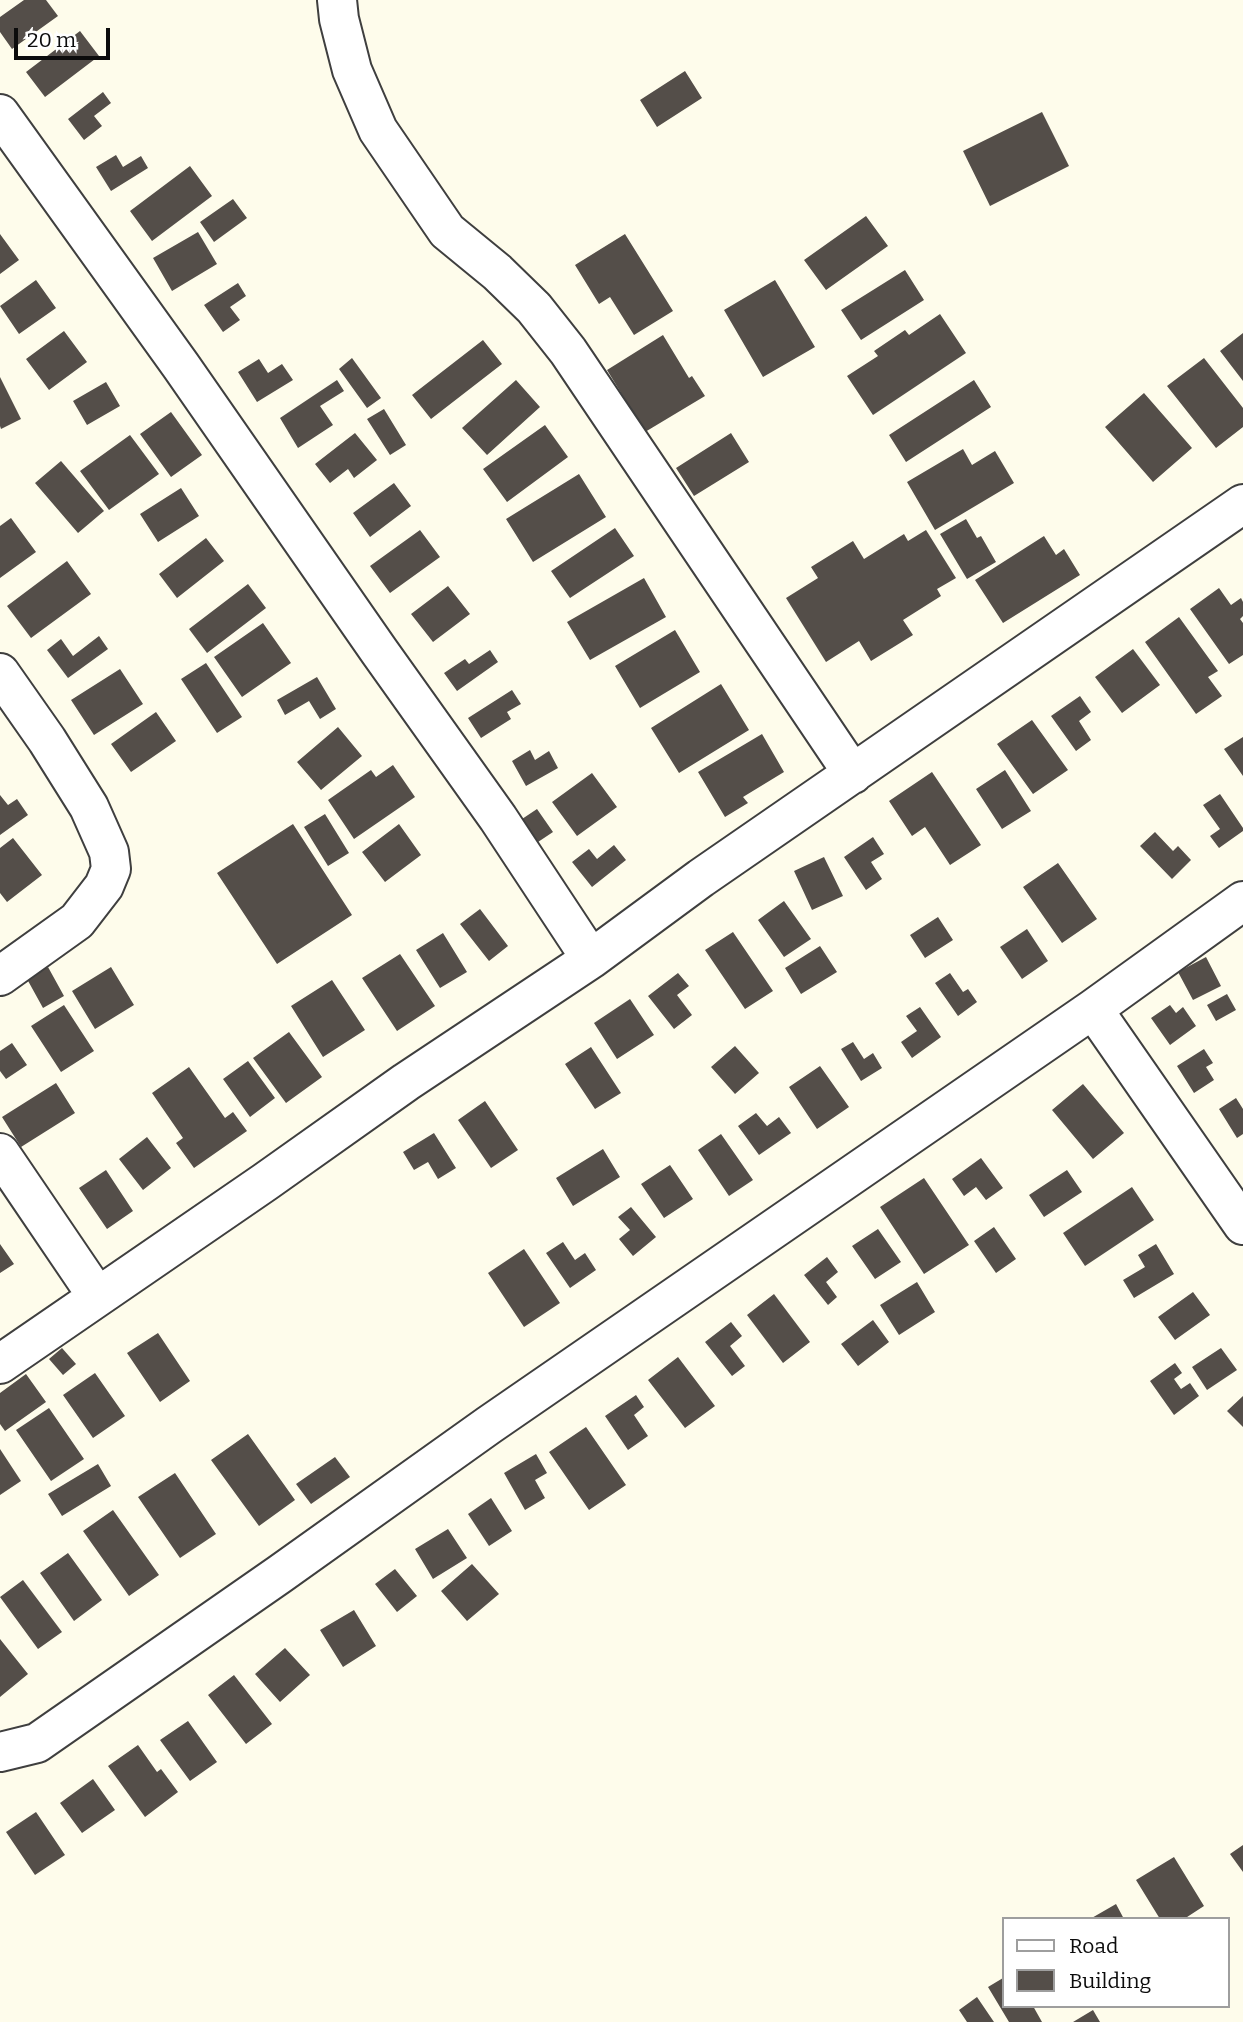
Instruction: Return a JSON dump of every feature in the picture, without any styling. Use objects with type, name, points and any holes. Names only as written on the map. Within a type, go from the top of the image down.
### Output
[{"type":"street","points":[[337,0],[352,70],[378,130],[447,231],[534,308],[568,351],[853,774]]},
{"type":"street","points":[[0,114],[181,366],[498,818],[591,959]]},
{"type":"street","points":[[0,1364],[406,1082],[591,959],[691,886],[1243,504]]},
{"type":"street","points":[[0,673],[89,807],[109,852],[111,869],[104,886],[77,921],[0,976]]},
{"type":"street","points":[[0,1752],[37,1742],[489,1425],[1093,1009],[1243,901]]},
{"type":"street","points":[[1093,1009],[1243,1225]]},
{"type":"street","points":[[0,1153],[97,1296]]},
{"type":"building","points":[[24,0],[46,0],[58,16],[12,49],[0,32],[0,17]]},
{"type":"building","points":[[80,31],[99,56],[45,97],[26,72]]},
{"type":"building","points":[[685,71],[702,98],[657,127],[640,100]]},
{"type":"building","points":[[103,92],[111,103],[94,116],[102,126],[84,140],[68,119]]},
{"type":"building","points":[[1042,112],[1069,166],[990,206],[963,151]]},
{"type":"building","points":[[116,155],[123,167],[141,156],[148,168],[111,191],[96,167]]},
{"type":"building","points":[[190,166],[212,196],[152,241],[130,211]]},
{"type":"building","points":[[233,199],[247,218],[214,242],[200,222]]},
{"type":"building","points":[[866,216],[888,246],[826,290],[804,260]]},
{"type":"building","points":[[198,232],[217,264],[172,291],[153,258]]},
{"type":"building","points":[[0,234],[19,260],[0,274]]},
{"type":"building","points":[[625,234],[673,311],[634,335],[610,297],[599,304],[575,265]]},
{"type":"building","points":[[905,270],[924,300],[861,340],[841,310]]},
{"type":"building","points":[[36,280],[56,308],[19,334],[0,306]]},
{"type":"building","points":[[775,280],[815,347],[763,377],[724,310]]},
{"type":"building","points":[[238,283],[246,296],[230,307],[240,320],[223,332],[204,305]]},
{"type":"building","points":[[940,314],[966,353],[873,415],[847,376],[878,356],[874,351],[905,330],[909,335]]},
{"type":"building","points":[[64,331],[87,362],[49,390],[26,359]]},
{"type":"building","points":[[1243,333],[1243,381],[1220,351]]},
{"type":"building","points":[[663,335],[689,378],[692,376],[705,396],[645,432],[607,370]]},
{"type":"building","points":[[483,340],[502,364],[431,419],[412,395]]},
{"type":"building","points":[[352,358],[381,398],[367,408],[339,369]]},
{"type":"building","points":[[1204,358],[1243,408],[1243,427],[1216,448],[1167,386]]},
{"type":"building","points":[[259,359],[268,373],[282,364],[293,380],[257,402],[238,372]]},
{"type":"building","points":[[0,377],[21,419],[1,429],[0,426]]},
{"type":"building","points":[[337,380],[344,391],[320,406],[333,425],[298,448],[280,418]]},
{"type":"building","points":[[516,380],[540,407],[487,455],[462,428]]},
{"type":"building","points":[[974,380],[991,407],[906,462],[889,435]]},
{"type":"building","points":[[106,382],[120,406],[87,425],[73,401]]},
{"type":"building","points":[[1144,393],[1192,448],[1153,482],[1105,427]]},
{"type":"building","points":[[384,409],[406,445],[390,455],[367,419]]},
{"type":"building","points":[[171,412],[202,455],[171,477],[140,434]]},
{"type":"building","points":[[545,425],[568,457],[507,502],[483,469]]},
{"type":"building","points":[[355,433],[377,460],[354,478],[348,469],[330,483],[315,464]]},
{"type":"building","points":[[731,433],[749,462],[694,496],[676,468]]},
{"type":"building","points":[[130,435],[159,474],[109,510],[80,471]]},
{"type":"building","points":[[963,449],[972,465],[995,451],[1014,483],[935,530],[907,482]]},
{"type":"building","points":[[61,461],[104,511],[78,533],[35,483]]},
{"type":"building","points":[[579,474],[606,517],[533,562],[506,519]]},
{"type":"building","points":[[394,483],[411,506],[370,537],[353,513]]},
{"type":"building","points":[[181,488],[199,516],[158,542],[140,514]]},
{"type":"building","points":[[11,518],[36,552],[0,578],[0,526]]},
{"type":"building","points":[[966,519],[977,538],[981,536],[996,562],[967,579],[940,534]]},
{"type":"building","points":[[615,528],[634,556],[570,598],[551,571]]},
{"type":"building","points":[[420,530],[440,557],[390,593],[370,566]]},
{"type":"building","points":[[926,530],[956,578],[937,589],[941,596],[903,620],[913,635],[871,661],[859,641],[826,662],[786,598],[818,578],[811,567],[853,541],[864,559],[904,534],[908,541]]},
{"type":"building","points":[[1044,536],[1056,555],[1064,549],[1080,575],[1003,623],[975,580]]},
{"type":"building","points":[[206,538],[224,561],[177,598],[159,574]]},
{"type":"building","points":[[67,561],[91,594],[31,638],[7,606]]},
{"type":"building","points":[[644,578],[666,617],[590,660],[567,622]]},
{"type":"building","points":[[248,584],[266,608],[207,653],[189,629]]},
{"type":"building","points":[[448,586],[470,614],[433,642],[411,614]]},
{"type":"building","points":[[1219,588],[1231,605],[1241,598],[1243,602],[1243,616],[1240,619],[1243,623],[1243,655],[1229,664],[1190,609]]},
{"type":"building","points":[[1179,617],[1218,671],[1208,677],[1222,696],[1196,714],[1145,642]]},
{"type":"building","points":[[263,623],[291,663],[242,697],[214,657]]},
{"type":"building","points":[[675,630],[700,672],[640,708],[615,666]]},
{"type":"building","points":[[99,636],[108,649],[68,678],[47,650],[61,639],[73,656]]},
{"type":"building","points":[[1133,649],[1160,685],[1122,713],[1095,677]]},
{"type":"building","points":[[490,650],[498,662],[457,691],[444,673],[465,659],[469,664]]},
{"type":"building","points":[[206,663],[242,717],[217,733],[181,679]]},
{"type":"building","points":[[120,669],[143,704],[94,735],[71,700]]},
{"type":"building","points":[[317,677],[336,709],[320,719],[309,701],[285,715],[277,700]]},
{"type":"building","points":[[721,684],[749,730],[679,773],[651,728]]},
{"type":"building","points":[[512,690],[521,704],[507,712],[511,719],[481,738],[468,718]]},
{"type":"building","points":[[1080,696],[1091,712],[1079,721],[1091,740],[1076,751],[1051,716]]},
{"type":"building","points":[[156,712],[176,741],[131,772],[111,744]]},
{"type":"building","points":[[1032,720],[1068,770],[1033,794],[997,744]]},
{"type":"building","points":[[338,727],[362,756],[321,790],[297,762]]},
{"type":"building","points":[[762,734],[784,772],[743,797],[748,803],[725,817],[698,772]]},
{"type":"building","points":[[1243,737],[1243,776],[1224,749]]},
{"type":"building","points":[[530,750],[535,760],[549,751],[558,768],[526,786],[512,761]]},
{"type":"building","points":[[393,765],[415,797],[354,839],[328,800],[371,770],[376,777]]},
{"type":"building","points":[[1005,770],[1031,811],[1002,829],[976,789]]},
{"type":"building","points":[[932,772],[981,845],[950,865],[925,827],[912,836],[889,801]]},
{"type":"building","points":[[592,773],[617,807],[577,836],[552,802]]},
{"type":"building","points":[[1220,794],[1243,831],[1219,848],[1210,836],[1220,829],[1203,805]]},
{"type":"building","points":[[0,795],[8,805],[17,799],[28,815],[0,835]]},
{"type":"building","points":[[537,809],[553,832],[535,844],[519,821]]},
{"type":"building","points":[[325,814],[349,853],[328,866],[304,827]]},
{"type":"building","points":[[293,824],[352,915],[277,964],[217,873]]},
{"type":"building","points":[[399,824],[421,855],[385,882],[362,852]]},
{"type":"building","points":[[1155,832],[1173,851],[1178,846],[1191,860],[1172,879],[1140,846]]},
{"type":"building","points":[[873,837],[884,854],[871,862],[882,879],[866,890],[844,857]]},
{"type":"building","points":[[13,838],[42,875],[7,902],[0,893],[0,848]]},
{"type":"building","points":[[614,845],[626,860],[592,887],[572,862],[589,849],[597,859]]},
{"type":"building","points":[[824,857],[843,896],[812,910],[794,871]]},
{"type":"building","points":[[1058,863],[1097,919],[1062,943],[1023,887]]},
{"type":"building","points":[[784,901],[811,939],[784,957],[758,920]]},
{"type":"building","points":[[480,909],[508,946],[489,961],[460,924]]},
{"type":"building","points":[[938,917],[953,940],[925,958],[910,935]]},
{"type":"building","points":[[1027,929],[1048,961],[1022,979],[1000,947]]},
{"type":"building","points":[[733,932],[773,991],[745,1009],[705,950]]},
{"type":"building","points":[[443,933],[467,972],[440,988],[416,950]]},
{"type":"building","points":[[820,946],[837,972],[801,994],[785,968]]},
{"type":"building","points":[[400,954],[435,1006],[397,1031],[362,978]]},
{"type":"building","points":[[1206,957],[1221,986],[1193,1000],[1178,972]]},
{"type":"building","points":[[48,967],[64,996],[43,1008],[27,979]]},
{"type":"building","points":[[111,967],[134,1005],[95,1029],[72,991]]},
{"type":"building","points":[[678,973],[689,986],[677,995],[692,1015],[674,1029],[648,996]]},
{"type":"building","points":[[950,973],[963,992],[968,989],[977,1002],[958,1016],[935,983]]},
{"type":"building","points":[[332,980],[365,1030],[323,1057],[291,1006]]},
{"type":"building","points":[[1227,994],[1236,1010],[1216,1021],[1207,1005]]},
{"type":"building","points":[[630,999],[654,1035],[617,1059],[594,1023]]},
{"type":"building","points":[[64,1005],[94,1051],[61,1072],[31,1026]]},
{"type":"building","points":[[1170,1005],[1176,1013],[1183,1007],[1196,1026],[1170,1045],[1151,1018]]},
{"type":"building","points":[[920,1007],[941,1037],[912,1058],[901,1042],[917,1031],[906,1016]]},
{"type":"building","points":[[289,1032],[322,1077],[286,1103],[253,1058]]},
{"type":"building","points":[[853,1042],[864,1059],[873,1053],[882,1068],[861,1081],[841,1049]]},
{"type":"building","points":[[12,1043],[27,1065],[6,1079],[0,1071],[0,1051]]},
{"type":"building","points":[[735,1046],[759,1073],[735,1094],[711,1067]]},
{"type":"building","points":[[591,1047],[621,1093],[595,1109],[565,1064]]},
{"type":"building","points":[[1204,1049],[1213,1063],[1206,1067],[1214,1080],[1194,1093],[1177,1066]]},
{"type":"building","points":[[248,1061],[275,1098],[250,1117],[223,1079]]},
{"type":"building","points":[[820,1066],[849,1107],[817,1129],[789,1087]]},
{"type":"building","points":[[189,1067],[225,1118],[233,1112],[247,1131],[194,1168],[176,1143],[183,1138],[152,1093]]},
{"type":"building","points":[[56,1083],[75,1113],[21,1147],[2,1117]]},
{"type":"building","points":[[1083,1084],[1124,1133],[1093,1159],[1052,1110]]},
{"type":"building","points":[[1236,1098],[1243,1109],[1243,1134],[1237,1138],[1219,1109]]},
{"type":"building","points":[[485,1101],[518,1150],[491,1168],[458,1120]]},
{"type":"building","points":[[756,1113],[767,1126],[779,1117],[791,1133],[759,1155],[738,1126]]},
{"type":"building","points":[[434,1133],[456,1168],[438,1179],[428,1162],[414,1170],[403,1152]]},
{"type":"building","points":[[721,1134],[753,1180],[729,1196],[698,1150]]},
{"type":"building","points":[[147,1137],[171,1168],[143,1190],[119,1159]]},
{"type":"building","points":[[603,1149],[620,1177],[573,1206],[556,1178]]},
{"type":"building","points":[[981,1158],[1003,1188],[986,1200],[976,1187],[964,1196],[952,1179]]},
{"type":"building","points":[[670,1165],[693,1199],[664,1218],[641,1184]]},
{"type":"building","points":[[106,1170],[133,1211],[107,1229],[79,1188]]},
{"type":"building","points":[[1067,1170],[1082,1192],[1044,1217],[1029,1195]]},
{"type":"building","points":[[924,1178],[969,1245],[924,1274],[880,1207]]},
{"type":"building","points":[[1132,1187],[1154,1220],[1085,1266],[1063,1233]]},
{"type":"building","points":[[631,1207],[656,1237],[633,1256],[619,1239],[630,1230],[618,1217]]},
{"type":"building","points":[[994,1227],[1016,1259],[996,1273],[974,1241]]},
{"type":"building","points":[[878,1229],[901,1262],[875,1279],[852,1246]]},
{"type":"building","points":[[563,1242],[575,1260],[585,1253],[596,1270],[570,1288],[546,1253]]},
{"type":"building","points":[[0,1244],[14,1264],[0,1273]]},
{"type":"building","points":[[1156,1244],[1174,1274],[1134,1298],[1123,1280],[1145,1267],[1138,1255]]},
{"type":"building","points":[[524,1249],[560,1303],[524,1327],[488,1273]]},
{"type":"building","points":[[827,1257],[838,1272],[826,1282],[837,1297],[828,1305],[804,1275]]},
{"type":"building","points":[[917,1282],[935,1312],[899,1335],[880,1305]]},
{"type":"building","points":[[1193,1292],[1210,1315],[1175,1340],[1158,1317]]},
{"type":"building","points":[[774,1294],[810,1342],[783,1363],[747,1315]]},
{"type":"building","points":[[873,1320],[889,1342],[858,1366],[841,1344]]},
{"type":"building","points":[[731,1322],[742,1336],[730,1346],[745,1366],[732,1376],[705,1342]]},
{"type":"building","points":[[158,1333],[190,1381],[160,1402],[127,1353]]},
{"type":"building","points":[[62,1348],[76,1364],[63,1375],[49,1359]]},
{"type":"building","points":[[1221,1348],[1237,1370],[1207,1390],[1192,1367]]},
{"type":"building","points":[[678,1357],[715,1406],[685,1428],[648,1380]]},
{"type":"building","points":[[1175,1363],[1182,1373],[1174,1379],[1181,1389],[1190,1383],[1199,1396],[1174,1415],[1150,1381]]},
{"type":"building","points":[[95,1373],[125,1416],[93,1438],[63,1395]]},
{"type":"building","points":[[26,1374],[46,1402],[5,1431],[0,1424],[0,1393]]},
{"type":"building","points":[[636,1395],[644,1407],[634,1415],[648,1436],[628,1450],[605,1416]]},
{"type":"building","points":[[1243,1396],[1243,1427],[1227,1411]]},
{"type":"building","points":[[49,1408],[84,1459],[51,1481],[16,1430]]},
{"type":"building","points":[[586,1427],[626,1485],[589,1510],[549,1452]]},
{"type":"building","points":[[248,1434],[295,1500],[259,1526],[211,1460]]},
{"type":"building","points":[[0,1449],[21,1481],[0,1495]]},
{"type":"building","points":[[536,1454],[547,1473],[535,1480],[545,1498],[525,1510],[504,1473]]},
{"type":"building","points":[[335,1457],[350,1477],[311,1504],[296,1484]]},
{"type":"building","points":[[98,1464],[111,1486],[62,1516],[48,1494]]},
{"type":"building","points":[[175,1473],[216,1534],[180,1558],[138,1497]]},
{"type":"building","points":[[491,1498],[512,1531],[489,1546],[468,1514]]},
{"type":"building","points":[[113,1510],[159,1575],[129,1596],[83,1531]]},
{"type":"building","points":[[448,1529],[467,1558],[433,1579],[415,1549]]},
{"type":"building","points":[[68,1553],[102,1600],[74,1621],[40,1573]]},
{"type":"building","points":[[472,1564],[499,1594],[467,1621],[441,1591]]},
{"type":"building","points":[[395,1569],[417,1596],[397,1612],[375,1584]]},
{"type":"building","points":[[23,1580],[62,1632],[38,1649],[0,1597]]},
{"type":"building","points":[[354,1610],[376,1646],[343,1667],[320,1630]]},
{"type":"building","points":[[0,1639],[28,1674],[0,1697]]},
{"type":"building","points":[[285,1648],[310,1675],[280,1702],[255,1674]]},
{"type":"building","points":[[234,1675],[272,1724],[246,1744],[208,1695]]},
{"type":"building","points":[[188,1721],[217,1762],[190,1781],[160,1740]]},
{"type":"building","points":[[138,1745],[157,1772],[161,1769],[178,1792],[145,1817],[108,1766]]},
{"type":"building","points":[[93,1779],[115,1810],[82,1833],[60,1803]]},
{"type":"building","points":[[36,1812],[65,1855],[35,1875],[6,1832]]},
{"type":"building","points":[[1243,1845],[1243,1872],[1230,1854]]},
{"type":"building","points":[[1174,1857],[1204,1906],[1187,1917],[1159,1917],[1136,1880]]},
{"type":"building","points":[[1116,1904],[1123,1917],[1093,1917]]},
{"type":"building","points":[[1002,1979],[1002,2008],[1034,2008],[1042,2022],[1009,2022],[988,1987]]},
{"type":"building","points":[[977,1997],[994,2022],[967,2022],[959,2010]]},
{"type":"building","points":[[1093,2010],[1100,2022],[1073,2022]]}]
